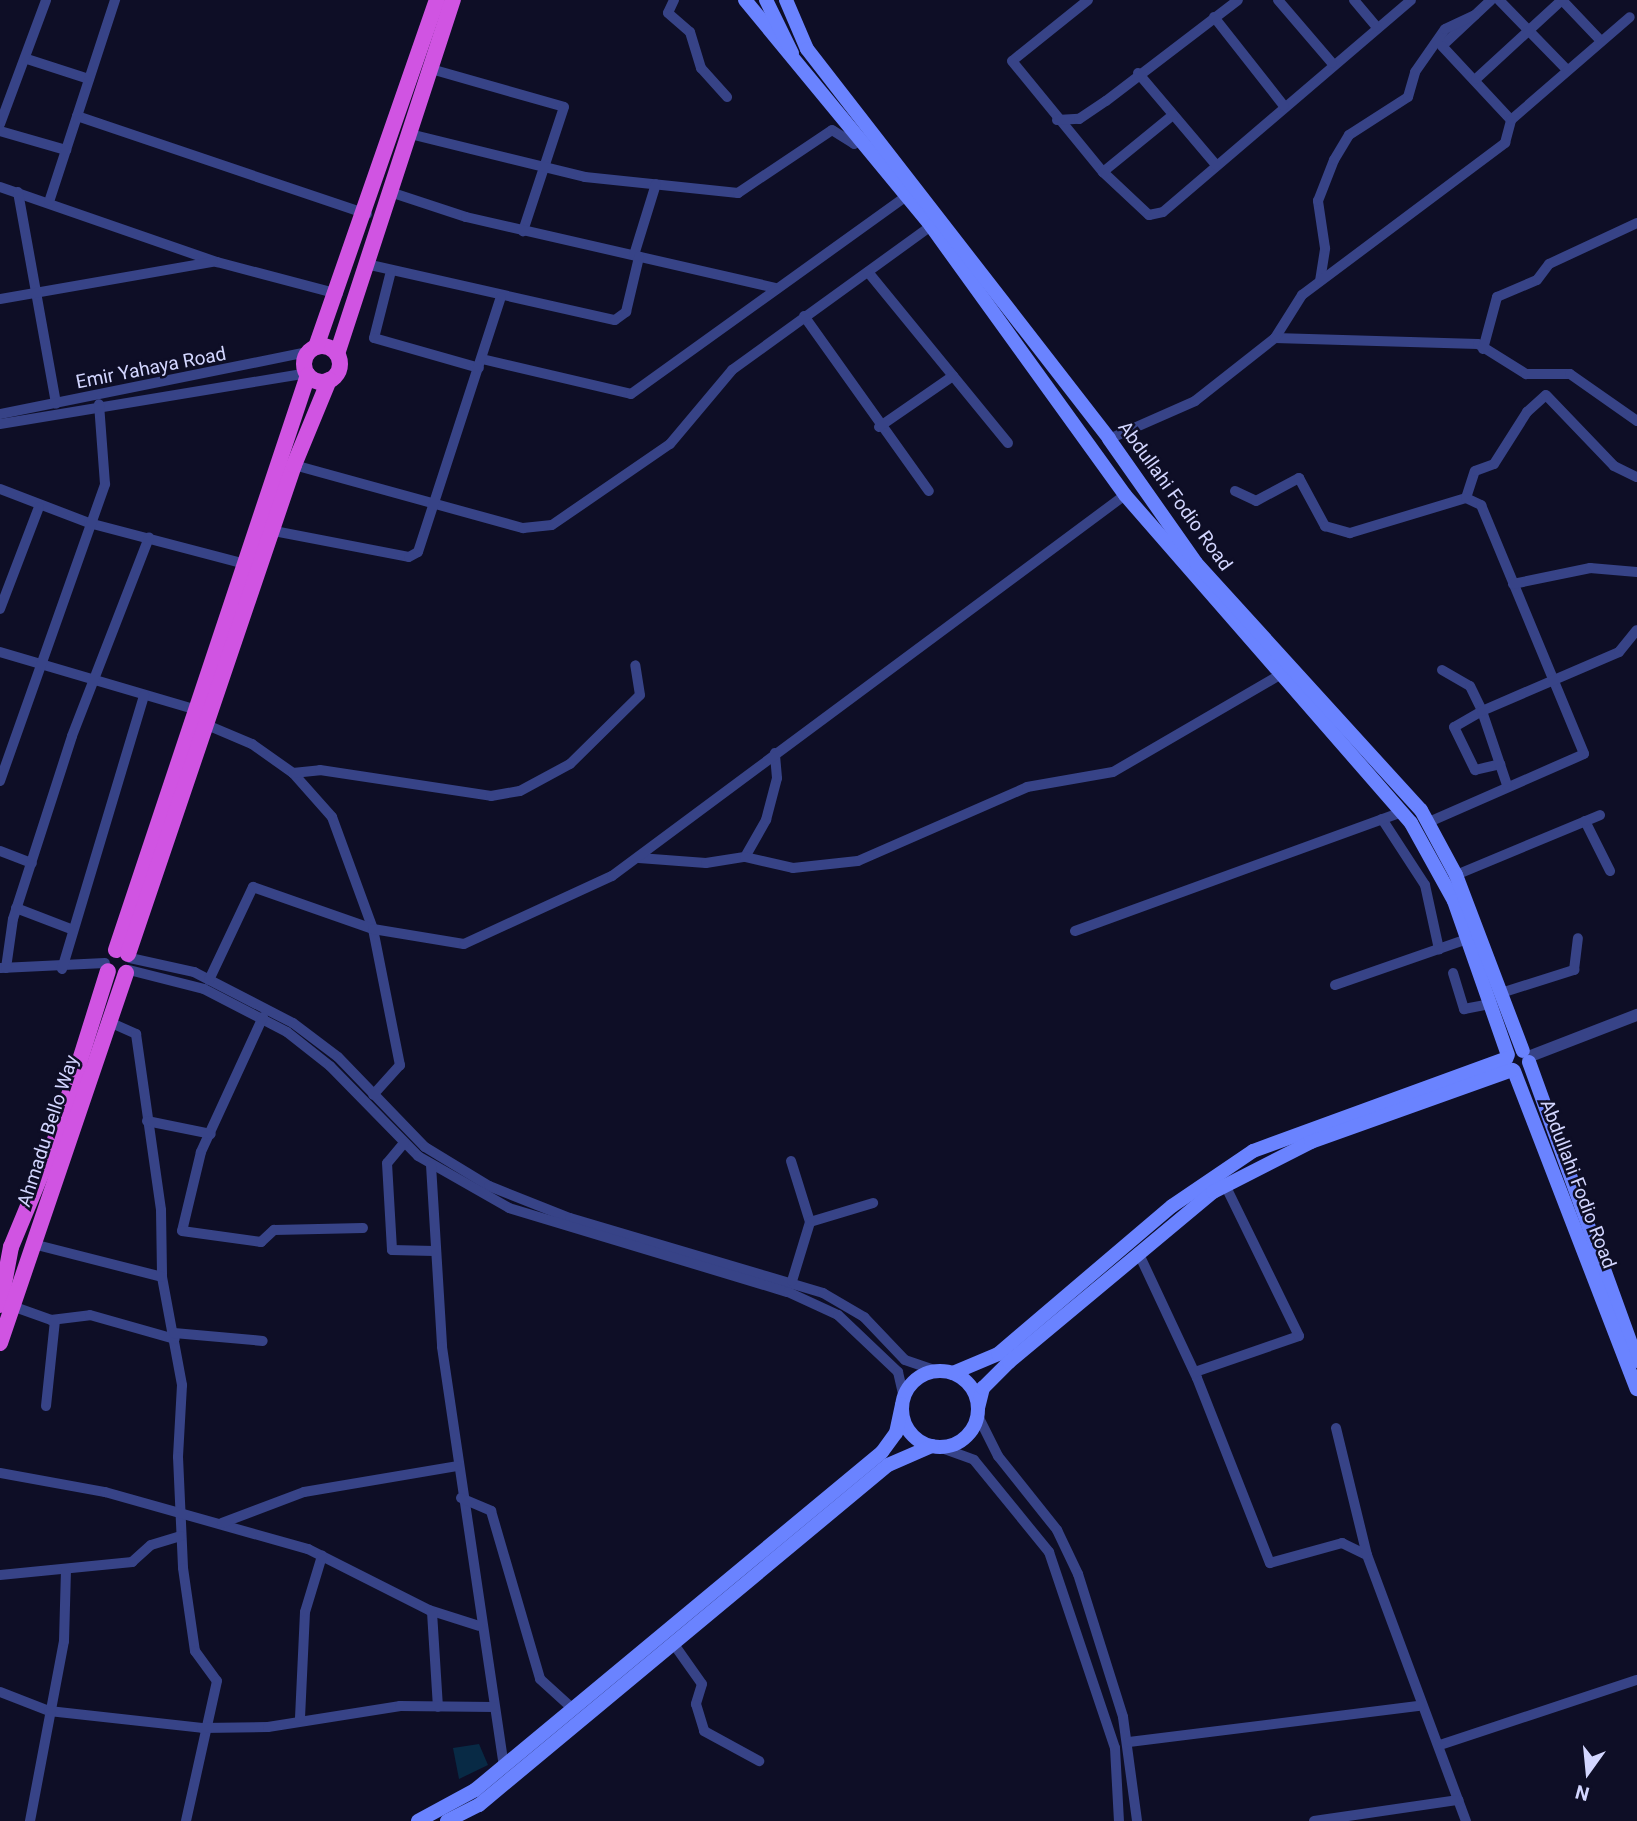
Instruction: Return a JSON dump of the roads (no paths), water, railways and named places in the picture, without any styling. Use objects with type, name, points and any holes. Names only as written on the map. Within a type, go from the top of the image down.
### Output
[{"type":"highway","points":[[204,718],[312,350],[338,294],[367,214],[437,0]]},
{"type":"highway","points":[[120,963],[204,718],[274,531],[294,465],[329,380],[338,372],[337,354],[453,0]]},
{"type":"highway","points":[[312,350],[337,354]]},
{"type":"highway","points":[[307,374],[329,380]]},
{"type":"highway","name":"Ahmadu Bello Way","points":[[6,1305],[33,1244],[107,1021],[120,963]]},
{"type":"highway","name":"Ahmadu Bello Way","points":[[0,1343],[6,1305],[6,1245],[54,1143],[120,963]]},
{"type":"main road","name":"Abdullahi Fodio Road","points":[[745,0],[864,138],[908,195],[1125,495],[1278,676],[1402,812],[1434,862],[1467,939],[1510,1064],[1637,1389]]},
{"type":"main road","points":[[766,0],[796,61]]},
{"type":"main road","points":[[787,1],[807,49]]},
{"type":"main road","points":[[781,28],[807,49]]},
{"type":"main road","name":"Abdullahi Fodio Road","points":[[807,49],[1109,439],[1196,564],[1429,822],[1456,875],[1527,1057],[1637,1361]]},
{"type":"main road","points":[[447,1821],[480,1805],[888,1465],[964,1438],[978,1412],[983,1388],[997,1373],[1139,1252],[1225,1185],[1311,1142],[1527,1057]]},
{"type":"main road","points":[[464,1812],[475,1790],[882,1452],[896,1433],[903,1401],[916,1379],[937,1371],[953,1373],[998,1354],[1172,1206],[1253,1151],[1510,1064]]},
{"type":"main road","points":[[953,1373],[971,1387],[978,1412]]},
{"type":"main road","points":[[903,1401],[907,1426],[936,1446]]},
{"type":"main road","points":[[475,1790],[482,1821]]},
{"type":"main road","points":[[418,1821],[464,1812]]},
{"type":"street","points":[[0,124],[27,59],[46,0]]},
{"type":"street","points":[[49,202],[115,0]]},
{"type":"street","points":[[674,0],[668,13],[690,32],[701,68],[727,97]]},
{"type":"street","points":[[1088,0],[1012,61],[1057,120],[1136,209],[1154,215],[1216,165],[1332,63],[1411,0]]},
{"type":"street","points":[[1057,120],[1079,119],[1238,0]]},
{"type":"street","points":[[1278,0],[1332,63]]},
{"type":"street","points":[[1354,0],[1377,27]]},
{"type":"street","points":[[1491,0],[1443,46],[1511,120]]},
{"type":"street","points":[[1499,0],[1566,69]]},
{"type":"street","points":[[1476,79],[1562,0],[1599,39]]},
{"type":"street","points":[[1320,281],[1325,248],[1318,201],[1334,160],[1349,135],[1408,97],[1415,72],[1444,29],[1475,16]]},
{"type":"street","points":[[1214,17],[1284,106]]},
{"type":"street","points":[[1109,439],[1195,401],[1275,338],[1292,306],[1320,281],[1505,143],[1511,120],[1599,39],[1630,17]]},
{"type":"street","points":[[27,59],[89,79]]},
{"type":"street","points":[[431,69],[561,102],[564,115],[523,231]]},
{"type":"street","points":[[1138,73],[1216,165]]},
{"type":"street","points":[[1103,172],[1173,115]]},
{"type":"street","points":[[77,116],[367,214]]},
{"type":"street","points":[[410,134],[544,167],[656,184],[744,193],[832,130],[854,144],[864,138]]},
{"type":"street","points":[[0,131],[65,150]]},
{"type":"street","points":[[366,264],[500,297],[615,320],[626,312],[636,256],[656,184]]},
{"type":"street","points":[[0,187],[217,262],[338,294]]},
{"type":"street","points":[[18,192],[56,404]]},
{"type":"street","points":[[390,192],[523,231],[775,288]]},
{"type":"street","points":[[391,271],[374,338],[631,394],[908,195]]},
{"type":"street","points":[[1483,349],[1497,297],[1637,223]]},
{"type":"street","points":[[294,465],[523,528],[552,525],[670,444],[712,389],[804,316],[931,226]]},
{"type":"street","points":[[0,299],[217,262]]},
{"type":"street","points":[[868,272],[1008,443]]},
{"type":"street","points":[[274,531],[409,557],[418,552],[430,503],[480,363],[500,297]]},
{"type":"street","points":[[804,316],[879,427],[929,491]]},
{"type":"street","points":[[1275,338],[1398,339],[1483,349],[1526,374],[1570,374],[1637,421]]},
{"type":"street","name":"Emir Yahaya Road","points":[[0,414],[312,350]]},
{"type":"street","name":"Emir Yahaya Road","points":[[0,424],[99,404],[307,374]]},
{"type":"street","points":[[879,427],[953,376]]},
{"type":"street","points":[[1466,498],[1475,471],[1494,464],[1527,412],[1546,395],[1614,466],[1637,477]]},
{"type":"street","points":[[0,780],[105,484],[99,404]]},
{"type":"street","points":[[1235,491],[1256,501],[1299,478],[1325,526],[1350,533],[1466,498],[1481,505],[1584,754],[1507,785],[1429,822]]},
{"type":"street","points":[[0,489],[39,507],[89,523],[250,565]]},
{"type":"street","points":[[209,980],[253,887],[373,929],[464,943],[639,858],[775,753],[1125,495]]},
{"type":"street","points":[[0,609],[39,507]]},
{"type":"street","points":[[149,537],[94,682],[16,908],[3,968],[62,969],[120,963],[147,957],[209,980],[312,1036],[425,1147],[513,1198],[792,1281],[844,1303],[905,1360],[937,1371]]},
{"type":"street","points":[[1513,584],[1590,568],[1637,572]]},
{"type":"street","points":[[1500,764],[1475,770],[1454,727],[1482,711],[1555,685],[1619,652],[1637,630]]},
{"type":"street","points":[[0,652],[38,667],[144,695],[204,718],[252,744],[293,773],[332,817],[373,929],[400,1065],[373,1095]]},
{"type":"street","points":[[293,773],[320,771],[491,796],[520,791],[570,764],[640,695],[635,665]]},
{"type":"street","points":[[1442,670],[1469,686],[1482,711],[1507,785]]},
{"type":"street","points":[[639,858],[706,863],[745,857],[793,868],[858,861],[1027,787],[1113,772],[1278,676]]},
{"type":"street","points":[[62,969],[71,929],[144,695]]},
{"type":"street","points":[[745,857],[766,820],[777,779],[775,753]]},
{"type":"street","points":[[1075,930],[1402,812]]},
{"type":"street","points":[[1456,875],[1600,815]]},
{"type":"street","points":[[1382,819],[1425,885],[1439,949]]},
{"type":"street","points":[[1585,821],[1610,871]]},
{"type":"street","points":[[0,851],[32,863]]},
{"type":"street","points":[[16,908],[71,929]]},
{"type":"street","points":[[1502,993],[1574,970],[1578,938]]},
{"type":"street","points":[[1335,985],[1467,939]]},
{"type":"street","points":[[120,963],[191,984],[263,1017],[324,1060],[404,1143],[431,1165],[533,1218],[819,1304],[856,1328],[887,1360],[902,1378],[903,1401]]},
{"type":"street","points":[[1453,974],[1464,1009],[1490,1004]]},
{"type":"street","points":[[1527,1057],[1637,1015]]},
{"type":"street","points":[[263,1017],[211,1134],[187,1197],[184,1234],[261,1242],[274,1230],[363,1228]]},
{"type":"street","points":[[107,1021],[136,1034],[146,1121],[161,1210],[162,1277],[183,1385],[181,1535],[195,1651],[218,1681],[202,1728],[186,1821]]},
{"type":"street","points":[[146,1121],[211,1134]]},
{"type":"street","points":[[404,1143],[387,1163],[392,1250],[433,1251]]},
{"type":"street","points":[[791,1161],[810,1222],[792,1281]]},
{"type":"street","points":[[431,1165],[433,1251],[457,1466],[479,1626],[504,1766]]},
{"type":"street","points":[[1195,1372],[1299,1336],[1225,1185]]},
{"type":"street","points":[[810,1222],[873,1203]]},
{"type":"street","points":[[33,1244],[162,1277]]},
{"type":"street","points":[[1139,1252],[1195,1372],[1270,1563],[1342,1543],[1367,1555]]},
{"type":"street","points":[[6,1305],[55,1320],[90,1315],[175,1336],[263,1341]]},
{"type":"street","points":[[46,1406],[55,1320]]},
{"type":"street","points":[[978,1412],[987,1440],[1058,1530],[1072,1560],[1129,1742],[1137,1821]]},
{"type":"street","points":[[1336,1428],[1367,1555],[1420,1706],[1440,1745],[1466,1821]]},
{"type":"street","points":[[936,1446],[974,1460],[1049,1552],[1115,1748],[1119,1821]]},
{"type":"street","points":[[222,1523],[320,1488],[457,1466]]},
{"type":"street","points":[[0,1473],[222,1523],[323,1556],[432,1612],[479,1626]]},
{"type":"street","points":[[461,1498],[491,1511],[540,1679],[573,1709]]},
{"type":"street","points":[[0,1575],[132,1562],[151,1545],[181,1535]]},
{"type":"street","points":[[300,1718],[306,1612],[323,1556]]},
{"type":"street","points":[[30,1821],[64,1641],[66,1569]]},
{"type":"street","points":[[432,1612],[438,1707]]},
{"type":"street","points":[[673,1643],[702,1684],[696,1704],[704,1731],[759,1761]]},
{"type":"street","points":[[1440,1745],[1637,1680]]},
{"type":"street","points":[[0,1692],[49,1711],[202,1728],[268,1727],[300,1718],[438,1707],[494,1707]]},
{"type":"street","points":[[1129,1742],[1420,1706]]},
{"type":"street","points":[[1314,1821],[1458,1800]]},
{"type":"water","points":[[479,1744],[488,1765],[459,1779],[453,1748]]}]
